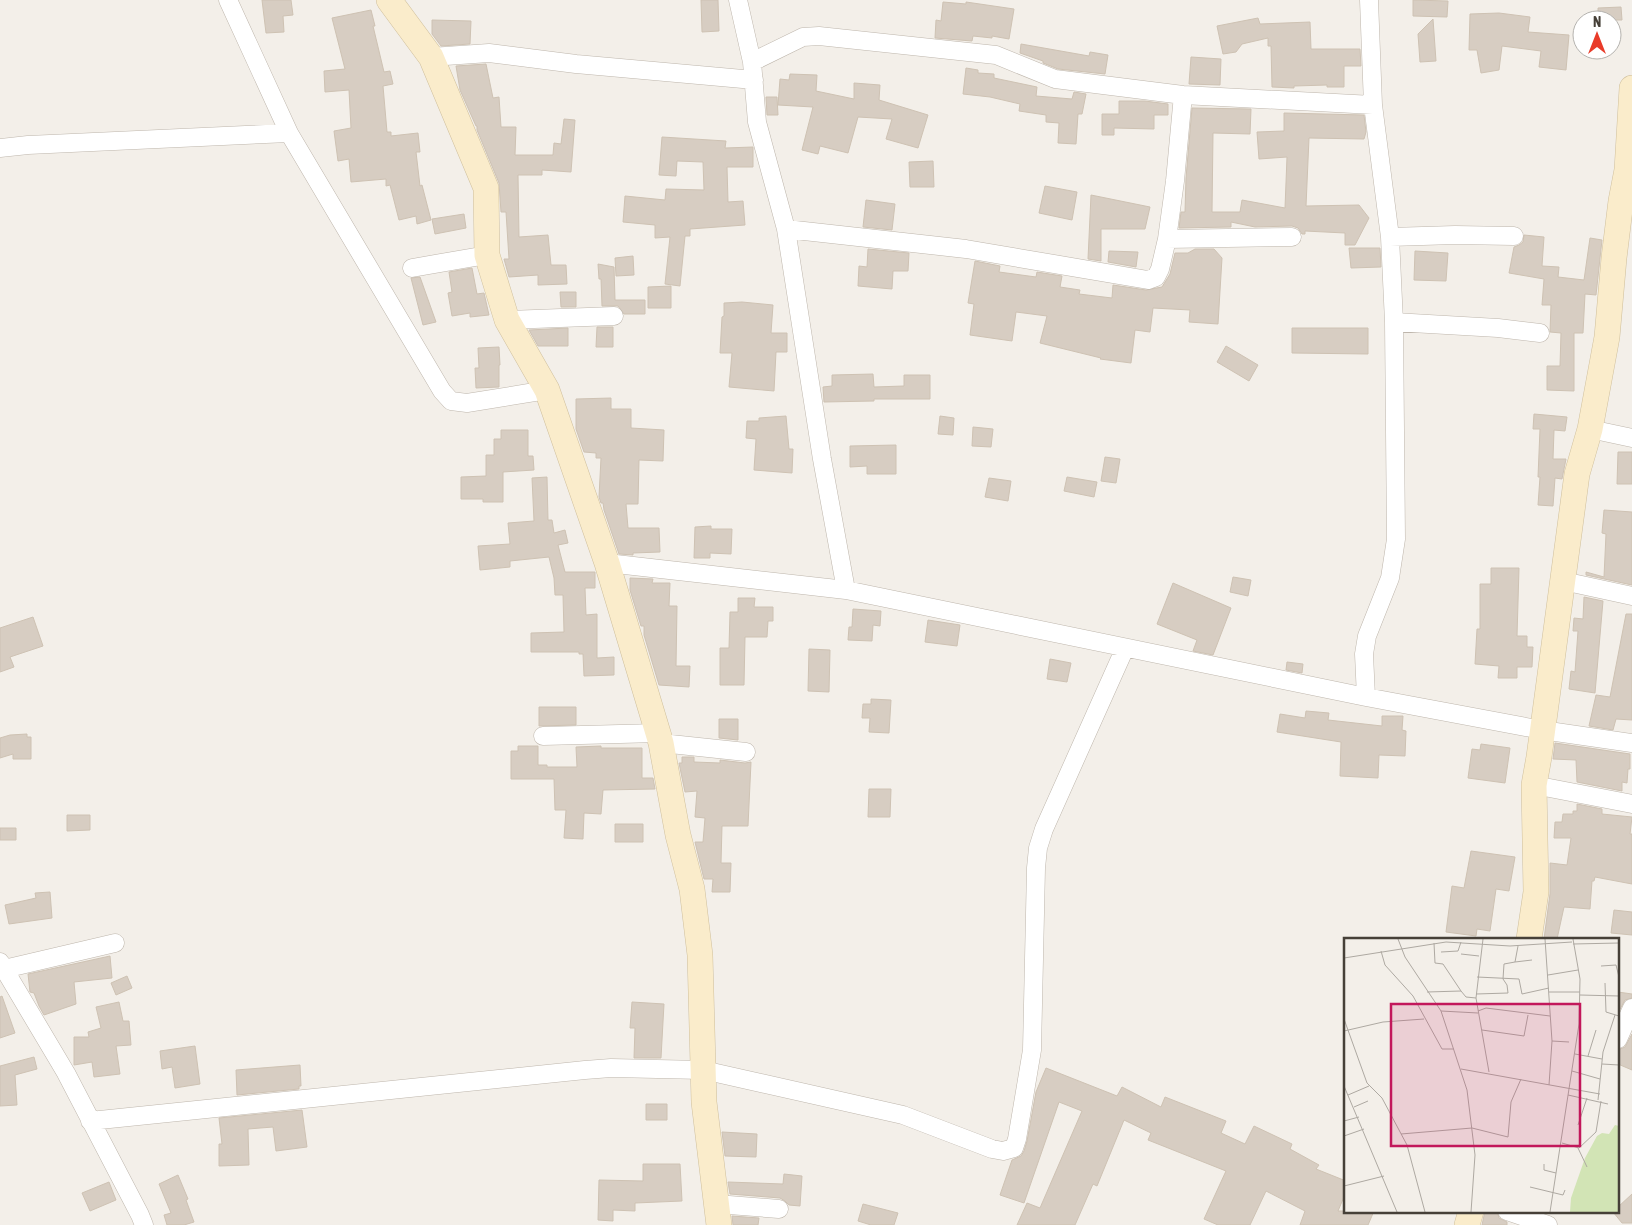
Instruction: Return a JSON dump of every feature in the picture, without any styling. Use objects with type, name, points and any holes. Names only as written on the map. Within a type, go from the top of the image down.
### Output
[{"type":"street","points":[[228,0],[289,132],[446,396],[451,401],[467,402],[547,390]]},
{"type":"street","points":[[389,0],[431,57],[486,188],[487,255],[507,320],[547,390],[608,563],[660,738],[678,835],[692,890],[700,955],[704,1102],[718,1215],[779,1209]]},
{"type":"street","points":[[738,0],[752,62],[757,122],[786,229],[822,459],[846,590]]},
{"type":"street","points":[[1366,698],[1364,654],[1367,636],[1390,578],[1396,538],[1394,322],[1390,237],[1373,106],[1369,0]]},
{"type":"street","points":[[752,62],[803,37],[819,36],[996,55],[1055,79],[1183,95],[1373,106]]},
{"type":"street","points":[[431,57],[489,53],[576,64],[754,80]]},
{"type":"street","points":[[1529,938],[1536,892],[1534,785],[1577,474],[1590,429],[1608,337],[1614,258],[1621,200],[1627,170],[1632,88]]},
{"type":"street","points":[[786,229],[966,249],[1148,280],[1156,277],[1160,269],[1167,239],[1183,95]]},
{"type":"street","points":[[0,148],[289,132]]},
{"type":"street","points":[[1390,237],[1514,236]]},
{"type":"street","points":[[1167,239],[1292,237]]},
{"type":"street","points":[[412,268],[487,255]]},
{"type":"street","points":[[507,320],[614,316]]},
{"type":"street","points":[[1394,322],[1498,328],[1540,333]]},
{"type":"street","points":[[1590,429],[1632,438]]},
{"type":"street","points":[[608,563],[846,590],[1366,698],[1542,730],[1632,744]]},
{"type":"street","points":[[1563,581],[1632,596]]},
{"type":"street","points":[[90,1121],[611,1068],[703,1070],[903,1115],[992,1150],[1003,1151],[1014,1148],[1032,1050],[1038,848],[1044,829],[1125,648]]},
{"type":"street","points":[[543,736],[660,738],[746,752]]},
{"type":"street","points":[[1534,785],[1632,804]]},
{"type":"street","points":[[115,943],[2,965],[66,1073],[144,1225]]},
{"type":"street","points":[[1620,1035],[1632,1008]]},
{"type":"street","points":[[1466,1225],[1470,1212]]},
{"type":"street","points":[[1510,1212],[1548,1225]]},
{"type":"building","points":[[262,0],[291,0],[293,15],[283,16],[284,32],[266,33]]},
{"type":"building","points":[[701,0],[718,0],[719,31],[702,32]]},
{"type":"building","points":[[1413,0],[1448,1],[1447,17],[1413,16]]},
{"type":"building","points":[[943,2],[966,4],[966,2],[1014,9],[1009,39],[992,36],[992,38],[973,36],[972,41],[935,38],[936,20],[941,21]]},
{"type":"building","points":[[1621,7],[1621,10],[1598,10],[1598,8]]},
{"type":"building","points":[[371,10],[384,72],[390,71],[393,84],[383,86],[387,132],[391,132],[391,136],[418,133],[420,152],[416,152],[420,186],[422,185],[431,220],[417,224],[416,216],[399,220],[390,185],[386,186],[386,179],[351,182],[349,159],[338,161],[334,131],[351,128],[349,90],[325,92],[324,71],[345,69],[332,18]]},
{"type":"building","points":[[1499,13],[1530,17],[1528,32],[1569,35],[1566,70],[1539,67],[1541,51],[1502,46],[1499,70],[1481,73],[1477,50],[1469,50],[1470,14]]},
{"type":"building","points":[[1258,18],[1260,24],[1310,22],[1311,49],[1360,49],[1361,66],[1344,66],[1344,87],[1327,87],[1327,85],[1294,86],[1294,88],[1272,87],[1271,46],[1268,46],[1268,38],[1242,44],[1236,52],[1223,54],[1217,26]]},
{"type":"building","points":[[1433,19],[1436,61],[1420,62],[1418,34]]},
{"type":"building","points":[[432,20],[471,21],[470,44],[441,46],[432,34]]},
{"type":"building","points":[[1021,44],[1089,56],[1090,52],[1108,55],[1105,74],[1058,69],[1043,63],[1043,61],[1020,53]]},
{"type":"building","points":[[1191,57],[1221,59],[1220,85],[1189,84]]},
{"type":"building","points":[[486,64],[493,98],[499,97],[501,127],[516,127],[515,155],[553,155],[554,143],[561,144],[564,119],[575,120],[571,172],[542,170],[542,175],[518,175],[519,237],[548,235],[551,265],[566,265],[567,284],[538,285],[538,275],[509,277],[504,259],[509,259],[506,212],[501,212],[499,183],[477,126],[460,90],[456,66]]},
{"type":"building","points":[[966,68],[978,70],[978,73],[994,74],[994,78],[1037,87],[1036,96],[1072,99],[1074,92],[1086,94],[1082,114],[1078,114],[1076,144],[1058,143],[1059,123],[1046,122],[1046,115],[1019,111],[1020,104],[990,97],[963,94]]},
{"type":"building","points":[[790,74],[817,75],[816,91],[854,99],[854,83],[880,85],[879,100],[928,115],[918,148],[886,139],[892,119],[858,117],[848,153],[820,146],[818,154],[802,150],[813,107],[778,105],[780,79],[789,80]]},
{"type":"building","points":[[766,97],[777,97],[778,115],[767,115]]},
{"type":"building","points":[[1119,101],[1145,101],[1168,104],[1168,115],[1154,115],[1154,129],[1114,128],[1114,135],[1102,135],[1102,114],[1119,114]]},
{"type":"building","points":[[1192,108],[1251,109],[1250,134],[1213,133],[1212,212],[1240,212],[1242,200],[1285,208],[1287,157],[1259,159],[1257,132],[1284,131],[1284,113],[1364,115],[1366,132],[1364,139],[1309,138],[1306,206],[1359,205],[1369,218],[1355,245],[1345,245],[1345,233],[1305,231],[1305,234],[1302,234],[1298,228],[1292,226],[1255,227],[1231,222],[1231,227],[1179,228],[1181,212],[1185,212]]},
{"type":"building","points":[[662,137],[726,141],[725,148],[753,147],[753,167],[727,167],[728,202],[743,201],[745,225],[690,229],[690,236],[685,236],[680,286],[665,284],[670,237],[655,238],[655,225],[623,222],[625,196],[665,200],[666,189],[704,190],[703,162],[677,161],[676,176],[659,175]]},
{"type":"building","points":[[933,161],[934,187],[910,187],[909,162]]},
{"type":"building","points":[[1045,186],[1077,192],[1072,220],[1039,213]]},
{"type":"building","points":[[1091,195],[1150,207],[1145,229],[1101,229],[1101,261],[1088,259]]},
{"type":"building","points":[[866,200],[895,204],[892,230],[863,227]]},
{"type":"building","points":[[464,214],[466,228],[435,234],[432,219]]},
{"type":"building","points":[[1524,235],[1544,237],[1542,266],[1559,267],[1558,277],[1584,280],[1590,238],[1602,240],[1596,295],[1585,294],[1583,333],[1574,333],[1574,391],[1547,390],[1547,366],[1560,366],[1561,333],[1550,332],[1551,305],[1542,305],[1544,279],[1509,273],[1514,247],[1523,242]]},
{"type":"building","points":[[1349,248],[1380,248],[1381,267],[1351,268]]},
{"type":"building","points":[[868,249],[909,253],[908,271],[893,271],[892,289],[858,286],[859,266],[867,267]]},
{"type":"building","points":[[1195,249],[1214,249],[1222,258],[1218,324],[1189,322],[1190,310],[1153,308],[1150,332],[1135,330],[1131,363],[1100,359],[1040,343],[1047,316],[1016,312],[1012,341],[970,335],[974,304],[968,303],[975,261],[1000,266],[999,272],[1036,277],[1037,272],[1062,276],[1060,287],[1080,290],[1079,294],[1112,298],[1113,285],[1146,290],[1162,287],[1170,274],[1175,253],[1188,253]]},
{"type":"building","points":[[1109,251],[1138,252],[1136,267],[1108,262]]},
{"type":"building","points":[[1415,251],[1448,253],[1446,281],[1414,280]]},
{"type":"building","points":[[633,256],[634,275],[616,276],[615,258]]},
{"type":"building","points":[[598,264],[614,267],[615,300],[645,300],[645,314],[624,314],[618,306],[602,306],[601,279],[599,279]]},
{"type":"building","points":[[472,268],[477,294],[484,293],[489,315],[470,317],[470,313],[452,316],[448,293],[452,292],[449,272]]},
{"type":"building","points":[[420,277],[436,322],[423,325],[411,278]]},
{"type":"building","points":[[671,286],[671,308],[648,308],[648,287]]},
{"type":"building","points":[[560,292],[576,292],[576,307],[561,307]]},
{"type":"building","points":[[742,302],[773,305],[771,333],[787,333],[787,352],[776,352],[774,391],[729,387],[732,353],[720,353],[724,303]]},
{"type":"building","points":[[597,327],[613,327],[613,347],[596,347]]},
{"type":"building","points":[[568,328],[568,346],[538,346],[529,330]]},
{"type":"building","points":[[1292,328],[1368,328],[1368,354],[1292,353]]},
{"type":"building","points":[[1226,346],[1258,365],[1249,381],[1217,362]]},
{"type":"building","points":[[499,347],[499,387],[476,388],[475,368],[479,368],[478,348]]},
{"type":"building","points":[[873,374],[874,387],[904,386],[904,375],[930,375],[930,399],[874,399],[874,401],[824,402],[823,387],[832,386],[832,375]]},
{"type":"building","points":[[611,398],[611,409],[631,409],[631,428],[664,430],[663,461],[639,460],[638,504],[626,504],[628,528],[659,528],[660,552],[633,553],[633,555],[619,554],[603,503],[601,503],[599,497],[601,458],[596,458],[596,453],[584,452],[576,429],[576,399]]},
{"type":"building","points":[[1534,414],[1567,417],[1565,431],[1554,430],[1553,459],[1566,459],[1562,479],[1555,478],[1553,506],[1538,505],[1540,429],[1533,429]]},
{"type":"building","points":[[786,416],[789,449],[793,449],[792,473],[754,470],[756,439],[746,438],[747,421],[759,421],[759,418]]},
{"type":"building","points":[[940,416],[954,418],[953,435],[938,434]]},
{"type":"building","points":[[973,427],[993,429],[991,447],[972,446]]},
{"type":"building","points":[[501,430],[528,430],[528,456],[533,456],[534,470],[503,472],[503,502],[483,502],[483,499],[461,499],[461,477],[486,476],[486,455],[494,455],[494,439],[501,439]]},
{"type":"building","points":[[896,445],[896,474],[867,474],[867,466],[850,467],[850,446]]},
{"type":"building","points":[[1618,452],[1632,452],[1632,484],[1617,484]]},
{"type":"building","points":[[1105,457],[1120,459],[1116,483],[1101,481]]},
{"type":"building","points":[[547,477],[548,520],[552,520],[554,533],[565,530],[568,543],[558,545],[565,572],[595,572],[595,588],[585,588],[586,615],[597,614],[597,658],[614,657],[614,675],[584,676],[583,654],[579,654],[579,652],[531,652],[531,633],[564,632],[563,595],[555,595],[554,578],[549,557],[510,561],[510,567],[480,570],[478,546],[510,544],[508,523],[534,521],[532,478]]},
{"type":"building","points":[[1067,477],[1097,482],[1094,497],[1064,491]]},
{"type":"building","points":[[989,478],[1011,481],[1008,501],[985,497]]},
{"type":"building","points":[[1604,510],[1632,512],[1632,585],[1586,575],[1586,572],[1604,577],[1606,534],[1602,533]]},
{"type":"building","points":[[711,526],[711,529],[732,529],[731,554],[710,553],[710,558],[694,558],[695,527]]},
{"type":"building","points":[[1491,568],[1519,568],[1517,636],[1527,636],[1527,647],[1533,647],[1532,667],[1517,667],[1517,678],[1498,678],[1499,666],[1475,664],[1477,629],[1480,629],[1480,584],[1491,584]]},
{"type":"building","points":[[1233,577],[1251,580],[1248,596],[1230,592]]},
{"type":"building","points":[[630,578],[653,579],[652,583],[670,583],[669,606],[677,606],[676,666],[690,666],[689,687],[659,685],[644,635],[644,626],[641,626],[630,590]]},
{"type":"building","points":[[1173,583],[1231,608],[1213,655],[1193,651],[1197,640],[1157,624]]},
{"type":"building","points":[[1584,597],[1603,601],[1595,693],[1569,689],[1571,671],[1575,672],[1578,631],[1573,631],[1574,618],[1583,619]]},
{"type":"building","points":[[738,598],[755,598],[754,607],[773,607],[773,621],[768,621],[767,637],[745,637],[744,685],[720,685],[720,648],[729,648],[730,612],[738,612]]},
{"type":"building","points":[[853,609],[881,611],[880,626],[873,625],[872,641],[848,640],[849,627],[852,627]]},
{"type":"building","points":[[1626,614],[1632,614],[1632,720],[1616,719],[1613,730],[1589,726],[1596,695],[1610,697]]},
{"type":"building","points":[[33,617],[43,646],[10,657],[14,667],[0,672],[0,628]]},
{"type":"building","points":[[928,620],[960,625],[957,646],[925,642]]},
{"type":"building","points":[[809,649],[830,650],[829,692],[808,691]]},
{"type":"building","points":[[1050,659],[1071,663],[1067,682],[1047,679]]},
{"type":"building","points":[[1287,662],[1303,664],[1302,673],[1286,670]]},
{"type":"building","points":[[871,699],[891,700],[889,733],[869,732],[870,718],[862,718],[863,704],[871,704]]},
{"type":"building","points":[[539,707],[576,707],[576,725],[539,726]]},
{"type":"building","points":[[1306,711],[1329,713],[1328,720],[1382,726],[1382,716],[1403,716],[1402,730],[1406,731],[1405,756],[1379,755],[1378,778],[1340,776],[1341,742],[1277,732],[1280,714],[1305,718]]},
{"type":"building","points":[[719,719],[738,719],[738,740],[719,738]]},
{"type":"building","points":[[27,734],[27,737],[31,737],[31,759],[13,759],[13,754],[0,758],[0,738],[10,735]]},
{"type":"building","points":[[1555,743],[1630,754],[1630,769],[1628,769],[1627,783],[1622,782],[1622,791],[1577,782],[1576,760],[1553,759]]},
{"type":"building","points":[[1481,744],[1510,748],[1505,783],[1468,778],[1472,749],[1480,750]]},
{"type":"building","points":[[518,746],[538,746],[538,765],[547,765],[547,767],[577,767],[576,747],[642,748],[642,778],[653,778],[655,789],[603,790],[601,814],[584,813],[583,839],[564,838],[566,810],[555,810],[554,779],[511,779],[511,751],[518,751]]},
{"type":"building","points":[[682,757],[694,757],[694,762],[720,763],[720,760],[751,762],[748,826],[722,826],[721,863],[731,863],[730,892],[712,892],[713,879],[704,879],[695,842],[703,842],[705,818],[695,817],[697,791],[685,792],[679,763],[682,763]]},
{"type":"building","points":[[869,789],[891,789],[890,817],[868,817]]},
{"type":"building","points":[[1577,804],[1602,809],[1602,814],[1632,817],[1630,834],[1632,834],[1632,884],[1595,877],[1594,881],[1592,881],[1590,909],[1564,907],[1557,938],[1544,938],[1550,894],[1550,863],[1567,865],[1571,838],[1554,838],[1555,822],[1562,822],[1563,814],[1573,814],[1573,811],[1577,811]]},
{"type":"building","points":[[67,815],[90,815],[90,830],[67,831]]},
{"type":"building","points":[[615,824],[643,824],[643,842],[615,842]]},
{"type":"building","points":[[0,828],[16,828],[16,840],[0,840]]},
{"type":"building","points":[[1471,851],[1515,857],[1509,891],[1496,889],[1490,931],[1477,929],[1476,936],[1446,932],[1452,886],[1464,888]]},
{"type":"building","points":[[50,892],[52,918],[9,924],[5,905],[36,898],[35,893]]},
{"type":"building","points":[[1614,910],[1632,912],[1632,935],[1611,933]]},
{"type":"building","points":[[110,956],[112,978],[74,982],[76,1004],[44,1015],[34,993],[30,992],[28,974]]},
{"type":"building","points":[[127,976],[132,988],[116,995],[111,983]]},
{"type":"building","points":[[1620,992],[1632,994],[1632,998],[1625,1000],[1620,1009]]},
{"type":"building","points":[[2,996],[15,1033],[0,1038],[0,997]]},
{"type":"building","points":[[119,1002],[123,1021],[129,1021],[131,1045],[116,1046],[120,1074],[94,1077],[92,1062],[74,1065],[74,1037],[89,1037],[88,1032],[101,1028],[96,1007]]},
{"type":"building","points":[[632,1002],[664,1004],[661,1058],[634,1058],[635,1028],[630,1028]]},
{"type":"building","points":[[1632,1034],[1632,1070],[1620,1065],[1620,1049],[1625,1047]]},
{"type":"building","points":[[195,1046],[200,1084],[175,1088],[172,1067],[162,1069],[160,1051]]},
{"type":"building","points":[[34,1057],[37,1069],[15,1075],[17,1105],[0,1106],[0,1066]]},
{"type":"building","points":[[300,1065],[301,1086],[299,1086],[299,1089],[237,1095],[236,1070]]},
{"type":"building","points":[[1046,1068],[1117,1096],[1122,1087],[1161,1107],[1165,1097],[1226,1121],[1221,1133],[1245,1144],[1254,1126],[1292,1144],[1290,1149],[1319,1165],[1316,1169],[1344,1180],[1344,1197],[1338,1211],[1374,1212],[1368,1225],[1300,1225],[1305,1211],[1266,1191],[1250,1225],[1218,1225],[1204,1219],[1226,1171],[1148,1140],[1151,1133],[1124,1120],[1097,1186],[1093,1184],[1075,1225],[1017,1225],[1027,1203],[1040,1208],[1082,1111],[1059,1102],[1024,1203],[1000,1195],[1012,1160],[1021,1156],[1024,1151],[1036,1092]]},
{"type":"building","points":[[646,1104],[667,1104],[667,1120],[646,1120]]},
{"type":"building","points":[[302,1110],[307,1147],[276,1151],[273,1127],[248,1129],[249,1165],[219,1166],[219,1144],[222,1144],[219,1118]]},
{"type":"building","points":[[722,1132],[757,1134],[756,1157],[725,1156]]},
{"type":"building","points":[[643,1164],[680,1164],[682,1201],[635,1203],[635,1211],[613,1210],[613,1221],[598,1220],[599,1180],[643,1181]]},
{"type":"building","points":[[784,1174],[802,1176],[800,1206],[789,1205],[780,1198],[730,1194],[728,1182],[783,1184]]},
{"type":"building","points":[[178,1175],[188,1199],[186,1200],[194,1222],[184,1225],[167,1225],[164,1215],[171,1213],[159,1184]]},
{"type":"building","points":[[109,1182],[116,1200],[90,1211],[82,1193]]},
{"type":"building","points":[[1632,1194],[1632,1223],[1622,1223],[1613,1212],[1620,1212],[1620,1205]]},
{"type":"building","points":[[863,1204],[898,1213],[894,1225],[871,1225],[858,1221]]},
{"type":"building","points":[[1485,1212],[1497,1212],[1499,1218],[1507,1222],[1507,1225],[1482,1225]]},
{"type":"building","points":[[732,1216],[759,1218],[758,1225],[733,1225]]}]
